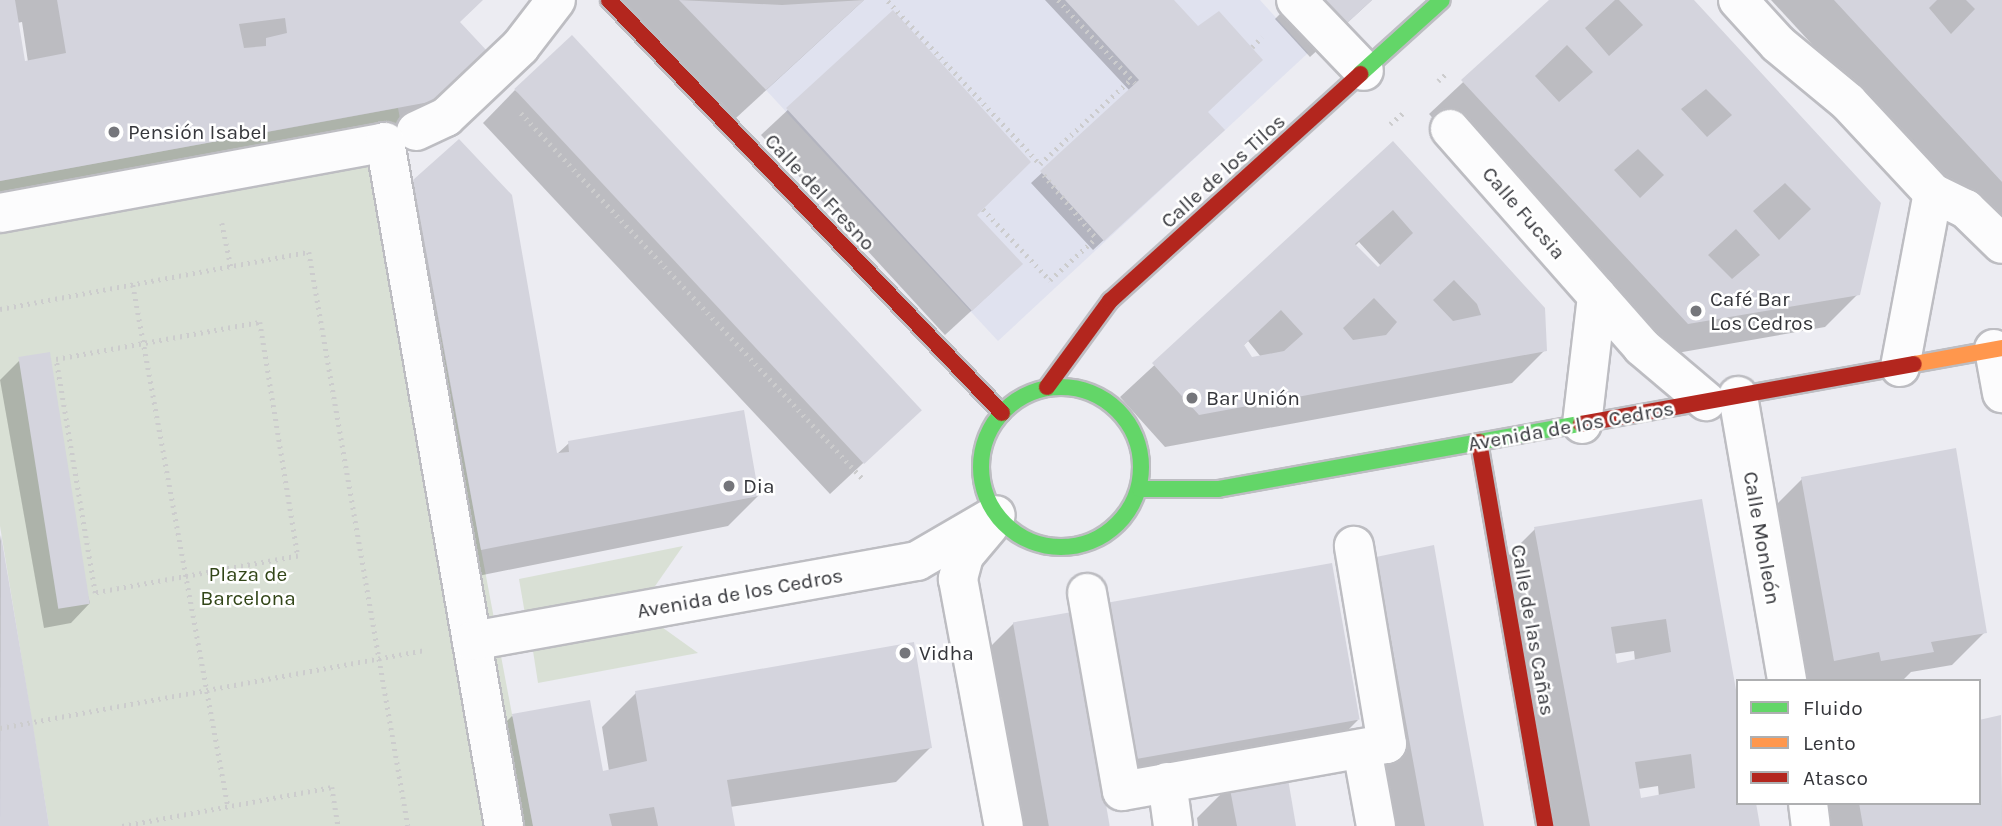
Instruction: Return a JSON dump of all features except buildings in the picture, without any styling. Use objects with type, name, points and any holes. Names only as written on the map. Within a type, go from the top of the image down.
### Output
[{"type":"street","points":[[416,131],[446,117],[492,73],[556,0]]},
{"type":"street","name":"Calle del Fresno","points":[[609,0],[1002,413]]},
{"type":"street","points":[[1296,0],[1364,71]]},
{"type":"street","name":"Calle de los Tilos","points":[[1047,387],[1110,301],[1442,0]]},
{"type":"street","points":[[1738,0],[1848,102],[1933,193],[1966,209],[2002,244]]},
{"type":"street","name":"Calle Fucsia","points":[[1450,129],[1642,347],[1722,398]]},
{"type":"street","points":[[0,213],[385,142],[504,826]]},
{"type":"street","points":[[1900,367],[1933,193]]},
{"type":"street","points":[[1582,424],[1597,296]]},
{"type":"street","points":[[1998,348],[2002,393]]},
{"type":"street","name":"Avenida de los Cedros","points":[[1139,489],[1218,489],[1998,348]]},
{"type":"street","points":[[1047,387],[1075,387],[1122,412],[1142,461],[1139,489],[1107,534],[1081,545],[1030,541],[997,517],[981,462],[1002,413],[1047,387]]},
{"type":"street","name":"Calle Monleón","points":[[1722,398],[1787,679]]},
{"type":"street","name":"Calle de las Cañas","points":[[1479,442],[1545,826]]},
{"type":"street","points":[[997,517],[976,536],[958,579],[1004,826]]},
{"type":"street","name":"Avenida de los Cedros","points":[[472,641],[929,557],[997,517]]},
{"type":"street","points":[[1087,593],[1122,791],[1261,766],[1364,762],[1387,744],[1354,546]]},
{"type":"street","points":[[1364,762],[1376,826]]},
{"type":"street","points":[[1167,782],[1173,826]]},
{"type":"street","points":[[1808,805],[1811,826]]},
{"type":"path","points":[[888,1],[1040,164],[1133,81],[1058,0]]},
{"type":"path","points":[[524,116],[864,480]]},
{"type":"path","points":[[1044,175],[1101,244]]},
{"type":"path","points":[[983,209],[1050,280],[1097,238]]},
{"type":"path","points":[[0,309],[310,253],[408,826]]},
{"type":"path","points":[[133,285],[228,806]]},
{"type":"path","points":[[260,322],[298,556],[186,577],[95,593],[56,359],[260,322]]},
{"type":"path","points":[[0,728],[472,641]]},
{"type":"path","points":[[122,826],[332,787],[338,826]]},
{"type":"shaded area","points":[[864,0],[1260,0],[1308,53],[998,341],[766,90]]},
{"type":"green space","name":"Plaza de Barcelona","points":[[398,108],[533,826],[49,826],[0,526],[0,181]]},
{"type":"green space","points":[[683,546],[653,589],[525,614],[519,579]]},
{"type":"green space","points":[[659,625],[698,653],[538,683],[533,651]]},
{"type":"traffic: fast","points":[[1360,74],[1442,0]]},
{"type":"traffic: fast","points":[[1061,387],[1092,393],[1118,410],[1135,436],[1141,467],[1135,498],[1118,524],[1092,541],[1061,547],[1030,541],[1004,524],[987,498],[981,467],[987,436],[1004,410],[1030,393],[1061,387]]},
{"type":"traffic: fast","points":[[1140,489],[1218,489],[1581,424]]},
{"type":"traffic: slow","points":[[1914,364],[2002,348]]},
{"type":"traffic: jam","points":[[609,0],[1002,413]]},
{"type":"traffic: jam","points":[[1047,387],[1110,301],[1360,74]]},
{"type":"traffic: jam","points":[[1581,424],[1914,364]]},
{"type":"traffic: jam","points":[[1479,442],[1545,826]]},
{"type":"place","name":"Pensión Isabel","points":[[114,132]]},
{"type":"place","name":"Café Bar Los Cedros","points":[[1696,311]]},
{"type":"place","name":"Bar Unión","points":[[1192,398]]},
{"type":"place","name":"Dia","points":[[729,486]]},
{"type":"place","name":"Vidha","points":[[905,653]]}]
